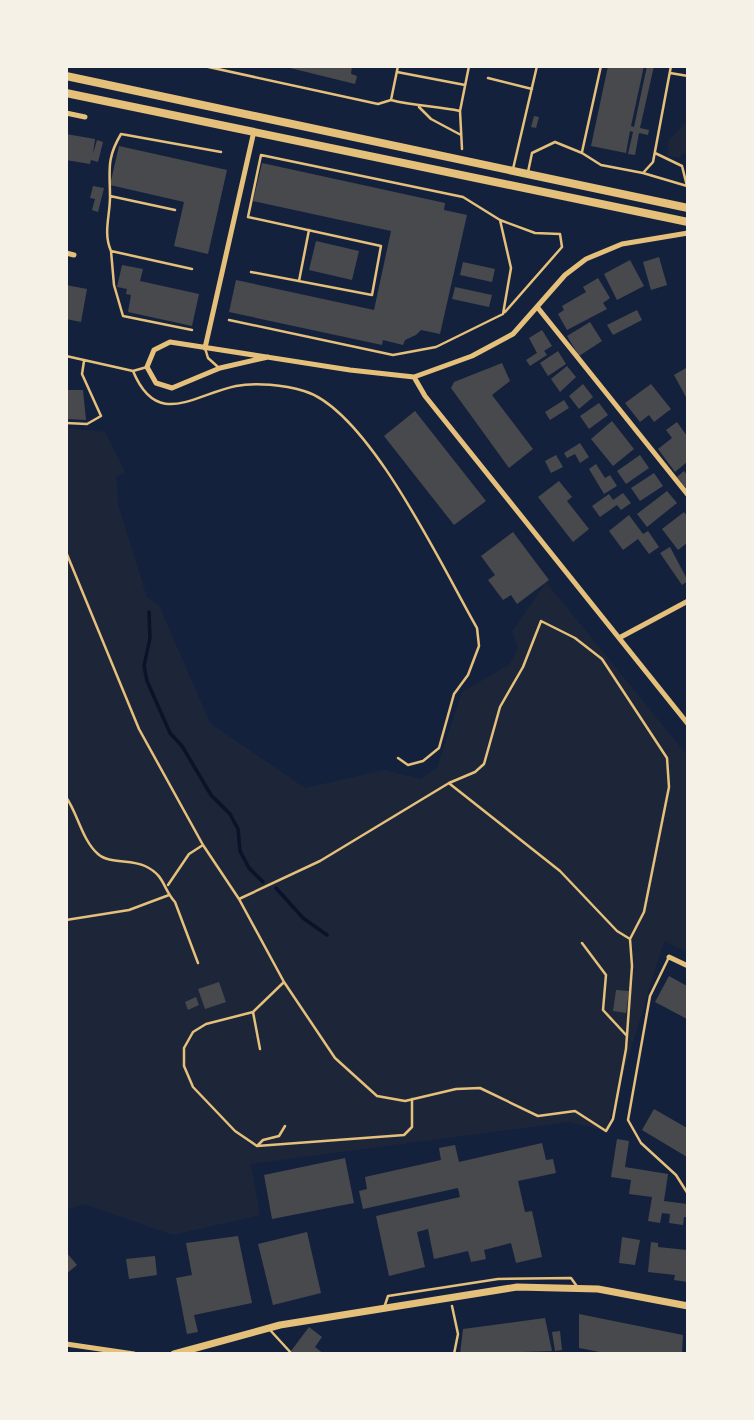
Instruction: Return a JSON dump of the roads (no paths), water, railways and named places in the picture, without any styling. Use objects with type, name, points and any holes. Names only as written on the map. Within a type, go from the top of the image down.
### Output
[{"type":"main road","points":[[66,76],[688,208]]},
{"type":"main road","points":[[66,93],[688,222]]},
{"type":"main road","points":[[177,114],[180,101]]},
{"type":"main road","points":[[174,1353],[269,1328],[346,1313],[517,1287],[578,1288],[632,1294],[688,1306]]},
{"type":"street","points":[[66,113],[85,117]]},
{"type":"street","points":[[205,348],[254,131]]},
{"type":"street","points":[[268,358],[220,368],[172,388],[156,383],[147,366],[153,350],[170,342],[414,377],[472,356],[513,334],[565,275],[586,259],[622,244],[688,233]]},
{"type":"street","points":[[66,253],[74,255]]},
{"type":"street","points":[[538,308],[688,495]]},
{"type":"street","points":[[414,377],[425,396],[688,724]]},
{"type":"street","points":[[619,638],[688,601]]},
{"type":"street","points":[[670,957],[688,966]]},
{"type":"street","points":[[66,1344],[134,1353]]},
{"type":"lane","points":[[204,66],[378,104],[391,100],[419,107],[432,105],[460,111]]},
{"type":"lane","points":[[391,100],[398,66]]},
{"type":"lane","points":[[462,149],[460,111],[469,66]]},
{"type":"lane","points":[[513,172],[537,66]]},
{"type":"lane","points":[[582,152],[601,66]]},
{"type":"lane","points":[[643,173],[653,162],[671,66]]},
{"type":"lane","points":[[397,72],[465,85]]},
{"type":"lane","points":[[670,74],[688,76]]},
{"type":"lane","points":[[488,78],[532,89]]},
{"type":"lane","points":[[419,107],[431,119],[461,135]]},
{"type":"lane","points":[[192,330],[123,317],[114,285],[111,251],[106,239],[110,196],[107,175],[113,148],[121,134],[220,152]]},
{"type":"lane","points":[[527,175],[532,153],[555,142],[582,152],[601,166],[643,173],[687,186]]},
{"type":"lane","points":[[655,153],[682,166]]},
{"type":"lane","points":[[229,320],[393,355],[436,347],[503,314],[562,247],[560,234],[535,233],[500,220],[463,197],[261,155],[248,217],[382,246],[372,295],[251,272]]},
{"type":"lane","points":[[682,166],[688,162]]},
{"type":"lane","points":[[682,166],[687,186]]},
{"type":"lane","points":[[110,196],[175,210]]},
{"type":"lane","points":[[500,220],[511,268],[503,314]]},
{"type":"lane","points":[[299,281],[309,230]]},
{"type":"lane","points":[[111,251],[192,269]]},
{"type":"lane","points":[[205,348],[208,358],[220,368]]},
{"type":"lane","points":[[66,356],[133,371],[147,366]]},
{"type":"lane","points":[[66,423],[88,424],[101,416],[82,374],[84,361]]},
{"type":"lane","points":[[133,371],[140,388],[149,397],[169,405],[190,402],[235,386],[266,385],[306,391],[346,421],[380,458],[477,628],[479,646],[468,675],[454,694],[439,748],[423,761],[408,765],[398,758]]},
{"type":"lane","points":[[670,957],[650,996],[628,1120],[641,1143],[676,1175],[688,1194]]},
{"type":"lane","points":[[384,1307],[388,1296],[499,1279],[571,1278],[578,1288]]},
{"type":"lane","points":[[269,1328],[292,1353]]},
{"type":"waterway","points":[[149,612],[150,638],[144,666],[147,681],[170,733],[182,746],[211,795],[230,814],[238,829],[240,851],[249,868],[263,882]]},
{"type":"waterway","points":[[276,888],[303,918],[327,935]]}]
